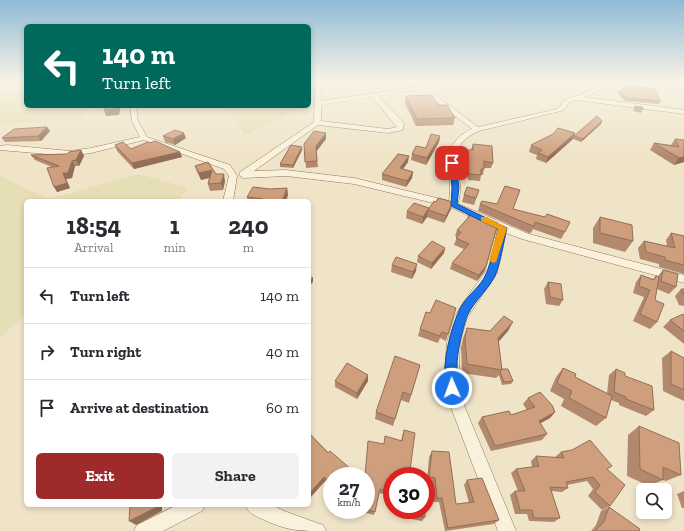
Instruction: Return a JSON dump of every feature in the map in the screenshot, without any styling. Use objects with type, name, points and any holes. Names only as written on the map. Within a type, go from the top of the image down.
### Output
[{"type":"street","points":[[317,106],[317,123]]},
{"type":"street","points":[[233,181],[317,123],[388,131],[400,128],[400,125],[383,106]]},
{"type":"street","points":[[447,106],[476,129]]},
{"type":"street","points":[[453,205],[456,187],[452,163],[453,152],[466,134],[476,129],[559,110],[564,106]]},
{"type":"street","points":[[636,106],[684,112]]},
{"type":"street","points":[[134,108],[135,122],[144,138]]},
{"type":"street","points":[[0,148],[18,147],[59,153],[73,152],[144,138],[228,167],[231,171],[233,181],[228,199]]},
{"type":"street","points":[[243,174],[286,173],[354,181],[453,205],[502,228],[541,242],[684,279]]},
{"type":"street","points":[[502,228],[491,274],[466,307],[460,320],[453,346],[451,367],[452,388],[456,406],[507,531]]},
{"type":"street","points":[[143,531],[192,507]]},
{"type":"street","points":[[258,507],[280,519],[317,531]]},
{"type":"shaded area","points":[[0,106],[24,106],[24,108],[87,108],[82,122],[57,120],[0,124]]},
{"type":"shaded area","points":[[227,108],[291,108],[284,118],[245,135]]},
{"type":"shaded area","points":[[139,174],[188,188],[180,199],[48,199]]},
{"type":"shaded area","points":[[0,176],[48,199],[24,199],[24,317],[0,337]]},
{"type":"building","points":[[411,106],[447,106],[455,118],[417,119]]},
{"type":"building","points":[[635,106],[643,107],[643,109],[635,108]]},
{"type":"building","points":[[104,108],[117,108],[117,109],[104,110]]},
{"type":"building","points":[[597,116],[602,121],[583,139],[574,136]]},
{"type":"building","points":[[47,127],[38,136],[2,138],[14,129]]},
{"type":"building","points":[[558,128],[575,133],[548,157],[538,153],[542,150],[531,145],[553,134]]},
{"type":"building","points":[[175,130],[184,133],[173,139],[163,136]]},
{"type":"building","points":[[314,131],[326,133],[316,146],[317,161],[305,162],[304,144]]},
{"type":"building","points":[[431,134],[440,136],[427,158],[412,154],[416,146],[426,148]]},
{"type":"building","points":[[675,139],[684,140],[684,157],[679,158],[654,143],[679,147]]},
{"type":"building","points":[[155,141],[180,152],[132,163],[115,145],[123,142],[131,149],[148,142],[150,143]]},
{"type":"building","points":[[473,144],[492,146],[493,163],[484,161],[484,169],[481,169],[481,175],[469,174],[468,159],[463,159],[462,150],[473,150]]},
{"type":"building","points":[[291,145],[302,147],[293,165],[280,164]]},
{"type":"building","points":[[81,150],[76,160],[72,161],[68,173],[63,173],[67,183],[54,187],[47,168],[59,166],[31,155],[67,154],[69,152]]},
{"type":"building","points":[[398,154],[409,156],[400,168],[413,172],[407,181],[382,174]]},
{"type":"building","points":[[208,162],[216,174],[224,174],[221,183],[208,184],[212,170],[199,173],[195,166]]},
{"type":"building","points":[[505,186],[520,190],[513,209],[545,217],[547,214],[570,222],[565,232],[535,222],[533,226],[480,204],[482,201],[497,204]]},
{"type":"building","points":[[253,187],[270,189],[287,188],[283,199],[247,197]]},
{"type":"building","points":[[467,187],[479,190],[476,198],[464,195]]},
{"type":"building","points":[[438,198],[453,202],[446,216],[428,210]]},
{"type":"building","points":[[414,203],[429,208],[423,217],[407,211]]},
{"type":"building","points":[[472,212],[498,223],[486,266],[479,275],[452,263],[469,244],[456,238],[461,232],[457,230]]},
{"type":"building","points":[[600,217],[632,225],[633,241],[600,233]]},
{"type":"building","points":[[671,233],[684,236],[684,265],[665,260],[665,257],[646,252],[644,241],[675,248]]},
{"type":"building","points":[[432,241],[445,248],[432,263],[418,256]]},
{"type":"building","points":[[396,257],[417,264],[413,272],[392,265]]},
{"type":"building","points":[[663,270],[678,274],[676,287],[661,281]]},
{"type":"building","points":[[641,275],[654,280],[656,276],[659,277],[655,300],[664,304],[657,322],[640,314],[650,290],[639,286]]},
{"type":"building","points":[[548,282],[561,284],[563,300],[550,297]]},
{"type":"building","points":[[436,300],[456,308],[448,334],[442,332],[440,336],[420,329],[426,312],[430,313]]},
{"type":"building","points":[[683,314],[684,315],[684,331],[670,320]]},
{"type":"building","points":[[504,316],[513,322],[498,338],[502,370],[467,364],[465,338],[467,328],[490,331]]},
{"type":"building","points":[[671,351],[684,358],[684,390],[671,384]]},
{"type":"building","points":[[395,356],[420,365],[411,395],[403,392],[395,419],[376,412]]},
{"type":"building","points":[[347,363],[368,375],[357,393],[335,381]]},
{"type":"building","points":[[563,368],[576,374],[575,377],[612,396],[606,418],[569,398],[572,391],[557,383]]},
{"type":"building","points":[[502,369],[508,369],[513,381],[504,382],[500,372]]},
{"type":"building","points":[[616,369],[625,373],[625,376],[652,386],[654,410],[626,399],[626,397],[614,392]]},
{"type":"building","points":[[540,392],[552,405],[555,412],[539,421],[547,434],[495,446],[482,417],[509,411],[511,415],[535,407],[528,398]]},
{"type":"building","points":[[639,426],[679,443],[681,475],[663,467],[663,480],[640,469]]},
{"type":"building","points":[[404,430],[415,433],[410,467],[383,467],[383,490],[380,489],[375,512],[375,467],[366,467],[368,441],[384,444],[385,436],[402,441]]},
{"type":"building","points":[[311,435],[328,453],[330,451],[349,467],[323,467],[323,478],[311,492]]},
{"type":"building","points":[[590,440],[612,466],[607,469],[625,485],[610,506],[595,492],[600,485],[593,477],[566,482],[568,488],[550,487],[560,518],[534,518],[532,510],[520,510],[515,491],[525,491],[516,469],[539,466],[536,456],[564,458],[561,452],[572,450]]},
{"type":"building","points":[[432,451],[449,452],[456,504],[474,502],[467,480],[482,478],[499,520],[448,528],[442,498],[437,498],[435,467],[430,467]]},
{"type":"building","points":[[130,507],[157,507],[129,521]]},
{"type":"building","points":[[609,507],[640,529],[639,531],[597,531],[596,530],[604,522]]},
{"type":"slow traffic","points":[[484,219],[502,228],[493,260]]},
{"type":"route","points":[[452,163],[456,180],[453,205],[502,228],[491,274],[466,307],[460,320],[453,346],[451,367],[452,388]]}]
